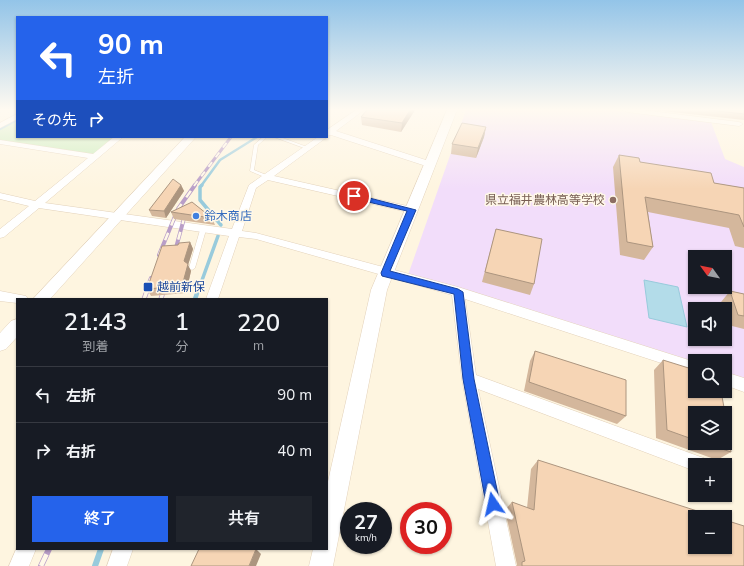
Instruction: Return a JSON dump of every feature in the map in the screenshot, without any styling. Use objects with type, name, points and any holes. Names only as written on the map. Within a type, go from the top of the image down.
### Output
[{"type":"street","points":[[334,136],[429,164]]},
{"type":"street","points":[[328,534],[367,343],[385,272],[412,210],[441,136]]},
{"type":"street","points":[[0,235],[118,138]]},
{"type":"street","points":[[43,298],[190,138]]},
{"type":"street","points":[[212,298],[252,187],[321,138]]},
{"type":"street","points":[[0,142],[95,157]]},
{"type":"street","points":[[267,177],[412,210]]},
{"type":"street","points":[[0,196],[37,205],[203,230],[256,236],[458,292],[688,366]]},
{"type":"street","points":[[458,292],[469,379],[506,566]]},
{"type":"street","points":[[0,296],[16,298]]},
{"type":"street","points":[[0,344],[16,327]]},
{"type":"street","points":[[469,379],[688,460]]},
{"type":"street","points":[[732,381],[744,385]]},
{"type":"street","points":[[18,566],[26,550]]},
{"type":"street","points":[[117,566],[123,550]]},
{"type":"street","points":[[321,566],[325,550]]},
{"type":"lane","points":[[264,138],[256,145],[252,171],[267,177]]},
{"type":"lane","points":[[279,138],[308,148]]},
{"type":"lane","points":[[192,268],[203,230]]},
{"type":"shaded area","points":[[457,136],[716,136],[725,159],[744,167],[744,381],[732,376],[732,354],[688,354],[688,360],[527,309],[408,275]]},
{"type":"green space","points":[[0,136],[16,136],[16,138],[118,138],[97,156],[0,142]]},
{"type":"water","points":[[644,280],[678,287],[687,327],[649,318]]},
{"type":"building","points":[[456,136],[482,136],[478,148],[452,144]]},
{"type":"building","points":[[619,155],[639,158],[640,162],[711,173],[714,183],[744,188],[744,227],[739,215],[645,197],[653,247],[627,242]]},
{"type":"building","points":[[173,179],[181,185],[164,211],[149,210]]},
{"type":"building","points":[[192,202],[212,218],[171,212]]},
{"type":"building","points":[[496,229],[542,239],[534,284],[485,272]]},
{"type":"building","points":[[190,242],[184,261],[188,264],[182,286],[147,289],[162,246],[178,245],[179,243]]},
{"type":"building","points":[[732,291],[744,294],[744,316],[738,315],[731,294]]},
{"type":"building","points":[[535,351],[626,380],[626,416],[529,382]]},
{"type":"building","points":[[663,360],[688,368],[688,398],[722,398],[724,406],[688,406],[688,438],[667,430]]},
{"type":"building","points":[[538,460],[694,510],[688,510],[688,554],[732,554],[732,522],[744,526],[744,566],[522,566],[522,562],[525,561],[512,502],[534,510]]},
{"type":"building","points":[[199,550],[256,550],[249,566],[191,566]]},
{"type":"waterway","points":[[201,186],[220,160],[255,138]]},
{"type":"waterway","points":[[201,186],[200,200],[221,225]]},
{"type":"waterway","points":[[201,283],[218,236]]},
{"type":"waterway","points":[[195,298],[201,282]]},
{"type":"waterway","points":[[95,566],[101,550]]},
{"type":"railway","points":[[194,186],[230,138]]},
{"type":"railway","points":[[159,255],[178,209],[195,185]]},
{"type":"railway","points":[[174,255],[186,211]]},
{"type":"railway","points":[[149,283],[151,278]]},
{"type":"railway","points":[[144,298],[150,282]]},
{"type":"railway","points":[[161,298],[165,284]]},
{"type":"railway","points":[[41,566],[49,550]]},
{"type":"place","name":"県立福井農林高等学校","points":[[613,200]]},
{"type":"place","name":"鈴木商店","points":[[196,216]]},
{"type":"place","name":"越前新保","points":[[148,287]]},
{"type":"route","points":[[354,196],[412,210],[385,273],[458,292],[469,379],[493,504]]}]
